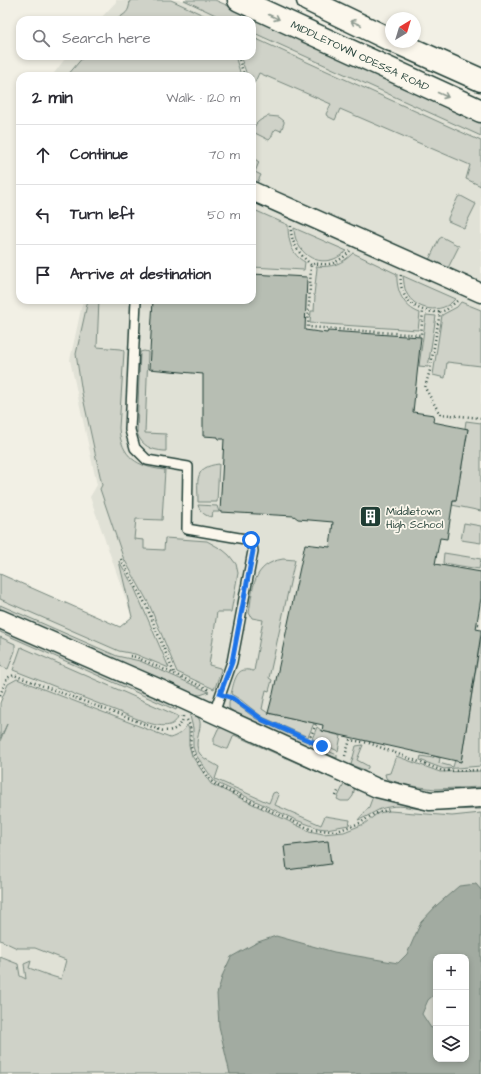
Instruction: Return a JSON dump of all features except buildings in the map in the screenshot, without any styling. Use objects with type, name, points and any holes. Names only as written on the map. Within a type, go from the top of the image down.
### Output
[{"type":"main road","name":"MIDDLETOWN ODESSA ROAD","points":[[239,0],[481,111]]},
{"type":"main road","points":[[308,0],[385,37]]},
{"type":"main road","points":[[409,48],[481,80]]},
{"type":"street","points":[[256,193],[481,293]]},
{"type":"street","points":[[0,619],[214,713],[378,788],[430,801],[481,798]]},
{"type":"lane","points":[[136,304],[130,430],[135,448],[147,460],[188,467],[187,529],[251,540],[253,551],[232,662],[214,713]]},
{"type":"path","points":[[239,60],[243,72]]},
{"type":"path","points":[[292,223],[292,240],[300,254],[311,265],[308,328],[421,334],[423,311]]},
{"type":"path","points":[[311,265],[316,263],[327,264],[336,262],[347,255],[351,250],[345,246]]},
{"type":"path","points":[[408,276],[401,273],[400,282],[404,295],[410,303],[423,311],[429,313],[440,312],[452,306],[460,298]]},
{"type":"path","points":[[440,312],[430,370],[425,388],[440,414],[481,418]]},
{"type":"path","points":[[121,559],[146,605],[176,678]]},
{"type":"path","points":[[124,656],[136,657],[232,698],[251,711]]},
{"type":"path","points":[[0,696],[7,678],[14,675],[167,732],[176,728],[183,720],[184,710]]},
{"type":"path","points":[[184,716],[192,728],[191,744],[193,752],[211,781],[312,830],[337,831],[360,824],[374,814],[391,809],[397,809]]},
{"type":"path","points":[[315,743],[308,740],[316,724]]},
{"type":"path","points":[[339,754],[345,756],[350,740],[369,743],[443,771],[481,770]]},
{"type":"shaded area","points":[[116,0],[215,0],[250,16],[103,16],[116,2]]},
{"type":"shaded area","points":[[130,0],[171,0],[205,16],[121,16],[128,11]]},
{"type":"shaded area","points":[[184,0],[215,0],[251,16],[218,16]]},
{"type":"shaded area","points":[[256,18],[481,118],[481,136],[256,34]]},
{"type":"shaded area","points":[[256,19],[481,121],[481,1074],[0,1074],[0,574],[120,627],[132,617],[90,497],[97,485],[70,360],[82,304],[256,304],[256,72],[55,72],[64,60],[256,60]]},
{"type":"shaded area","points":[[256,39],[481,141],[481,186],[466,179],[470,165],[340,109],[335,120],[326,114],[331,104],[259,73],[256,80],[256,72],[246,72],[242,60],[256,60]]},
{"type":"shaded area","points":[[81,60],[236,60],[240,72],[70,72]]},
{"type":"shaded area","points":[[268,116],[279,117],[284,121],[284,123],[281,131],[276,129],[269,140],[256,134],[256,124]]},
{"type":"shaded area","points":[[256,160],[259,162],[256,170]]},
{"type":"shaded area","points":[[256,172],[261,175],[256,183]]},
{"type":"shaded area","points":[[461,196],[476,204],[464,228],[448,221],[458,197]]},
{"type":"shaded area","points":[[256,211],[288,225],[291,246],[296,255],[305,262],[304,270],[256,267]]},
{"type":"shaded area","points":[[294,228],[347,251],[334,259],[326,261],[312,258],[301,249],[297,242]]},
{"type":"shaded area","points":[[442,237],[459,246],[446,272],[429,260],[439,239]]},
{"type":"shaded area","points":[[353,253],[397,274],[399,292],[409,307],[420,313],[418,330],[310,323],[311,311],[314,311],[316,266],[331,266],[345,260]]},
{"type":"shaded area","points":[[403,276],[455,299],[450,304],[436,309],[422,307],[410,298],[406,292]]},
{"type":"shaded area","points":[[461,302],[481,310],[481,366],[447,362],[445,378],[433,375],[442,315],[457,307]]},
{"type":"shaded area","points":[[87,304],[99,304],[97,347],[120,349],[124,352],[119,428],[123,446],[132,459],[139,463],[155,469],[165,470],[162,520],[136,519],[134,539],[144,540],[144,549],[164,550],[165,538],[207,541],[223,550],[236,564],[238,573],[231,612],[217,612],[209,665],[220,668],[221,670],[214,689],[177,672],[149,604],[123,557],[100,489],[102,485],[82,393],[76,354]]},
{"type":"shaded area","points":[[426,315],[436,316],[428,367],[419,366]]},
{"type":"shaded area","points":[[140,352],[148,352],[145,433],[166,434],[166,451],[155,450],[144,444],[137,433]]},
{"type":"shaded area","points":[[466,421],[481,423],[481,511],[452,505],[453,501],[456,501],[468,429],[465,428]]},
{"type":"shaded area","points":[[219,464],[217,502],[198,502],[198,482],[201,472],[205,468]]},
{"type":"shaded area","points":[[198,505],[217,506],[219,512],[213,512],[212,517],[205,515],[201,512]]},
{"type":"shaded area","points":[[464,523],[481,526],[481,543],[461,540]]},
{"type":"shaded area","points":[[444,553],[481,559],[479,569],[443,563]]},
{"type":"shaded area","points":[[283,559],[295,560],[269,678],[272,680],[269,691],[266,690],[262,709],[268,713],[314,723],[308,737],[262,717],[231,694],[235,679],[239,673],[246,670],[254,671],[263,620],[252,618],[249,613],[253,587],[256,579],[265,566]]},
{"type":"shaded area","points":[[119,561],[134,587],[169,668],[135,654],[119,651],[0,599],[0,574],[120,627],[132,617]]},
{"type":"shaded area","points":[[0,605],[117,656],[140,661],[209,692],[200,695],[193,694],[0,609]]},
{"type":"shaded area","points":[[0,628],[177,707],[176,710],[0,632]]},
{"type":"shaded area","points":[[0,637],[15,644],[15,651],[8,669],[0,666]]},
{"type":"shaded area","points":[[481,637],[481,766],[444,769],[420,760],[421,756],[433,758],[434,756],[440,758],[439,763],[453,767],[455,760],[461,761]]},
{"type":"shaded area","points":[[21,647],[178,716],[176,721],[173,724],[164,726],[145,722],[13,670]]},
{"type":"shaded area","points":[[17,679],[170,738],[184,730],[187,725],[189,729],[189,745],[192,756],[211,784],[309,831],[323,834],[344,832],[364,824],[378,813],[390,811],[452,816],[481,813],[481,1074],[0,1074],[0,957],[18,964],[20,976],[26,979],[24,964],[31,961],[29,968],[61,979],[66,960],[35,948],[17,948],[0,940],[0,741],[7,724],[0,739],[0,703],[8,684]]},
{"type":"shaded area","points":[[230,699],[255,718],[337,755],[337,758],[236,714],[229,708]]},
{"type":"shaded area","points":[[193,714],[198,717],[200,721],[197,743],[200,754],[219,767],[215,779],[269,803],[273,793],[276,792],[279,795],[275,805],[321,825],[325,816],[350,820],[349,825],[326,829],[318,828],[296,820],[215,782],[196,755],[193,747],[193,728],[190,716]]},
{"type":"shaded area","points":[[223,727],[330,775],[329,777],[234,735],[228,749],[214,744],[214,738],[218,729]]},
{"type":"shaded area","points":[[317,727],[322,731],[341,736],[338,751],[312,739]]},
{"type":"shaded area","points":[[363,745],[357,760],[368,766],[365,770],[351,765],[356,746]]},
{"type":"shaded area","points":[[396,756],[440,772],[481,771],[481,787],[435,789],[405,785],[387,779],[385,774],[390,773]]},
{"type":"shaded area","points":[[345,782],[355,786],[353,796],[349,801],[341,801],[337,799]]},
{"type":"shaded area","points":[[376,795],[481,805],[481,809],[432,810],[394,806],[381,809],[358,820],[369,807],[373,796]]},
{"type":"shaded area","points":[[476,884],[481,890],[481,1074],[230,1074],[219,1026],[217,994],[223,974],[231,957],[258,942],[276,936],[334,952],[398,963],[407,954],[421,922],[437,905],[459,886]]},
{"type":"place","name":"Middletown High School","points":[[370,517]]},
{"type":"route","points":[[251,540],[253,551],[232,662],[220,694],[232,698],[263,720],[322,746]]}]
